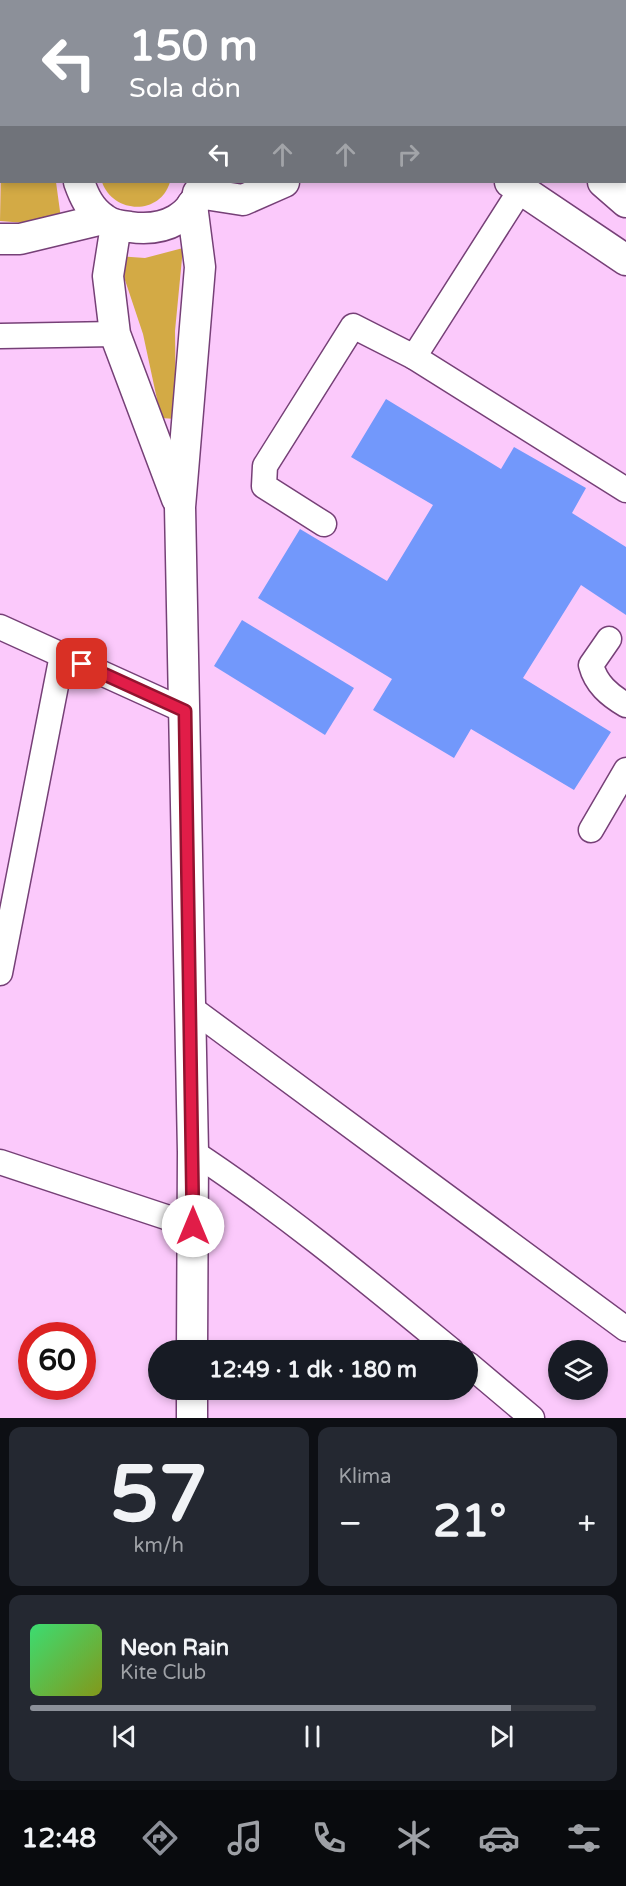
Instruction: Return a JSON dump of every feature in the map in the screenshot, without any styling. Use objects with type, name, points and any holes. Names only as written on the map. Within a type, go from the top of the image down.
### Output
[{"type":"main road","points":[[79,183],[86,201],[109,222],[108,276],[115,334],[180,507]]},
{"type":"main road","points":[[198,193],[243,200],[282,183]]},
{"type":"main road","points":[[604,183],[626,202]]},
{"type":"main road","points":[[516,185],[626,260]]},
{"type":"main road","points":[[0,239],[20,239],[109,222],[151,230],[172,223],[198,193]]},
{"type":"main road","points":[[192,1340],[191,1008],[180,507],[200,267],[198,193]]},
{"type":"main road","points":[[192,1400],[192,1418]]},
{"type":"street","points":[[414,357],[516,185]]},
{"type":"street","points":[[324,524],[264,486],[266,466],[353,326],[414,357],[626,490]]},
{"type":"street","points":[[0,336],[115,334]]},
{"type":"street","points":[[0,627],[185,711]]},
{"type":"street","points":[[609,639],[591,665],[595,678],[611,695],[626,705]]},
{"type":"street","points":[[0,973],[62,655]]},
{"type":"street","points":[[591,830],[626,770]]},
{"type":"street","points":[[191,1008],[626,1329]]},
{"type":"street","points":[[193,1152],[252,1191],[307,1233],[439,1340]]},
{"type":"street","points":[[0,1162],[193,1226]]},
{"type":"street","points":[[478,1372],[532,1418]]},
{"type":"shaded area","points":[[1,183],[56,183],[62,226],[0,221]]},
{"type":"shaded area","points":[[103,183],[170,183],[165,193],[157,201],[136,207],[116,200],[108,193]]},
{"type":"shaded area","points":[[183,248],[175,331],[176,419],[161,418],[143,334],[117,256],[145,258]]},
{"type":"building","points":[[386,399],[501,469],[514,447],[586,488],[572,513],[626,547],[626,615],[581,585],[523,678],[611,732],[574,790],[471,729],[454,758],[373,710],[392,679],[258,598],[300,529],[387,581],[433,505],[351,457]]},
{"type":"building","points":[[242,620],[354,688],[325,735],[214,666]]},
{"type":"route","points":[[82,664],[185,711],[193,1226]]}]
